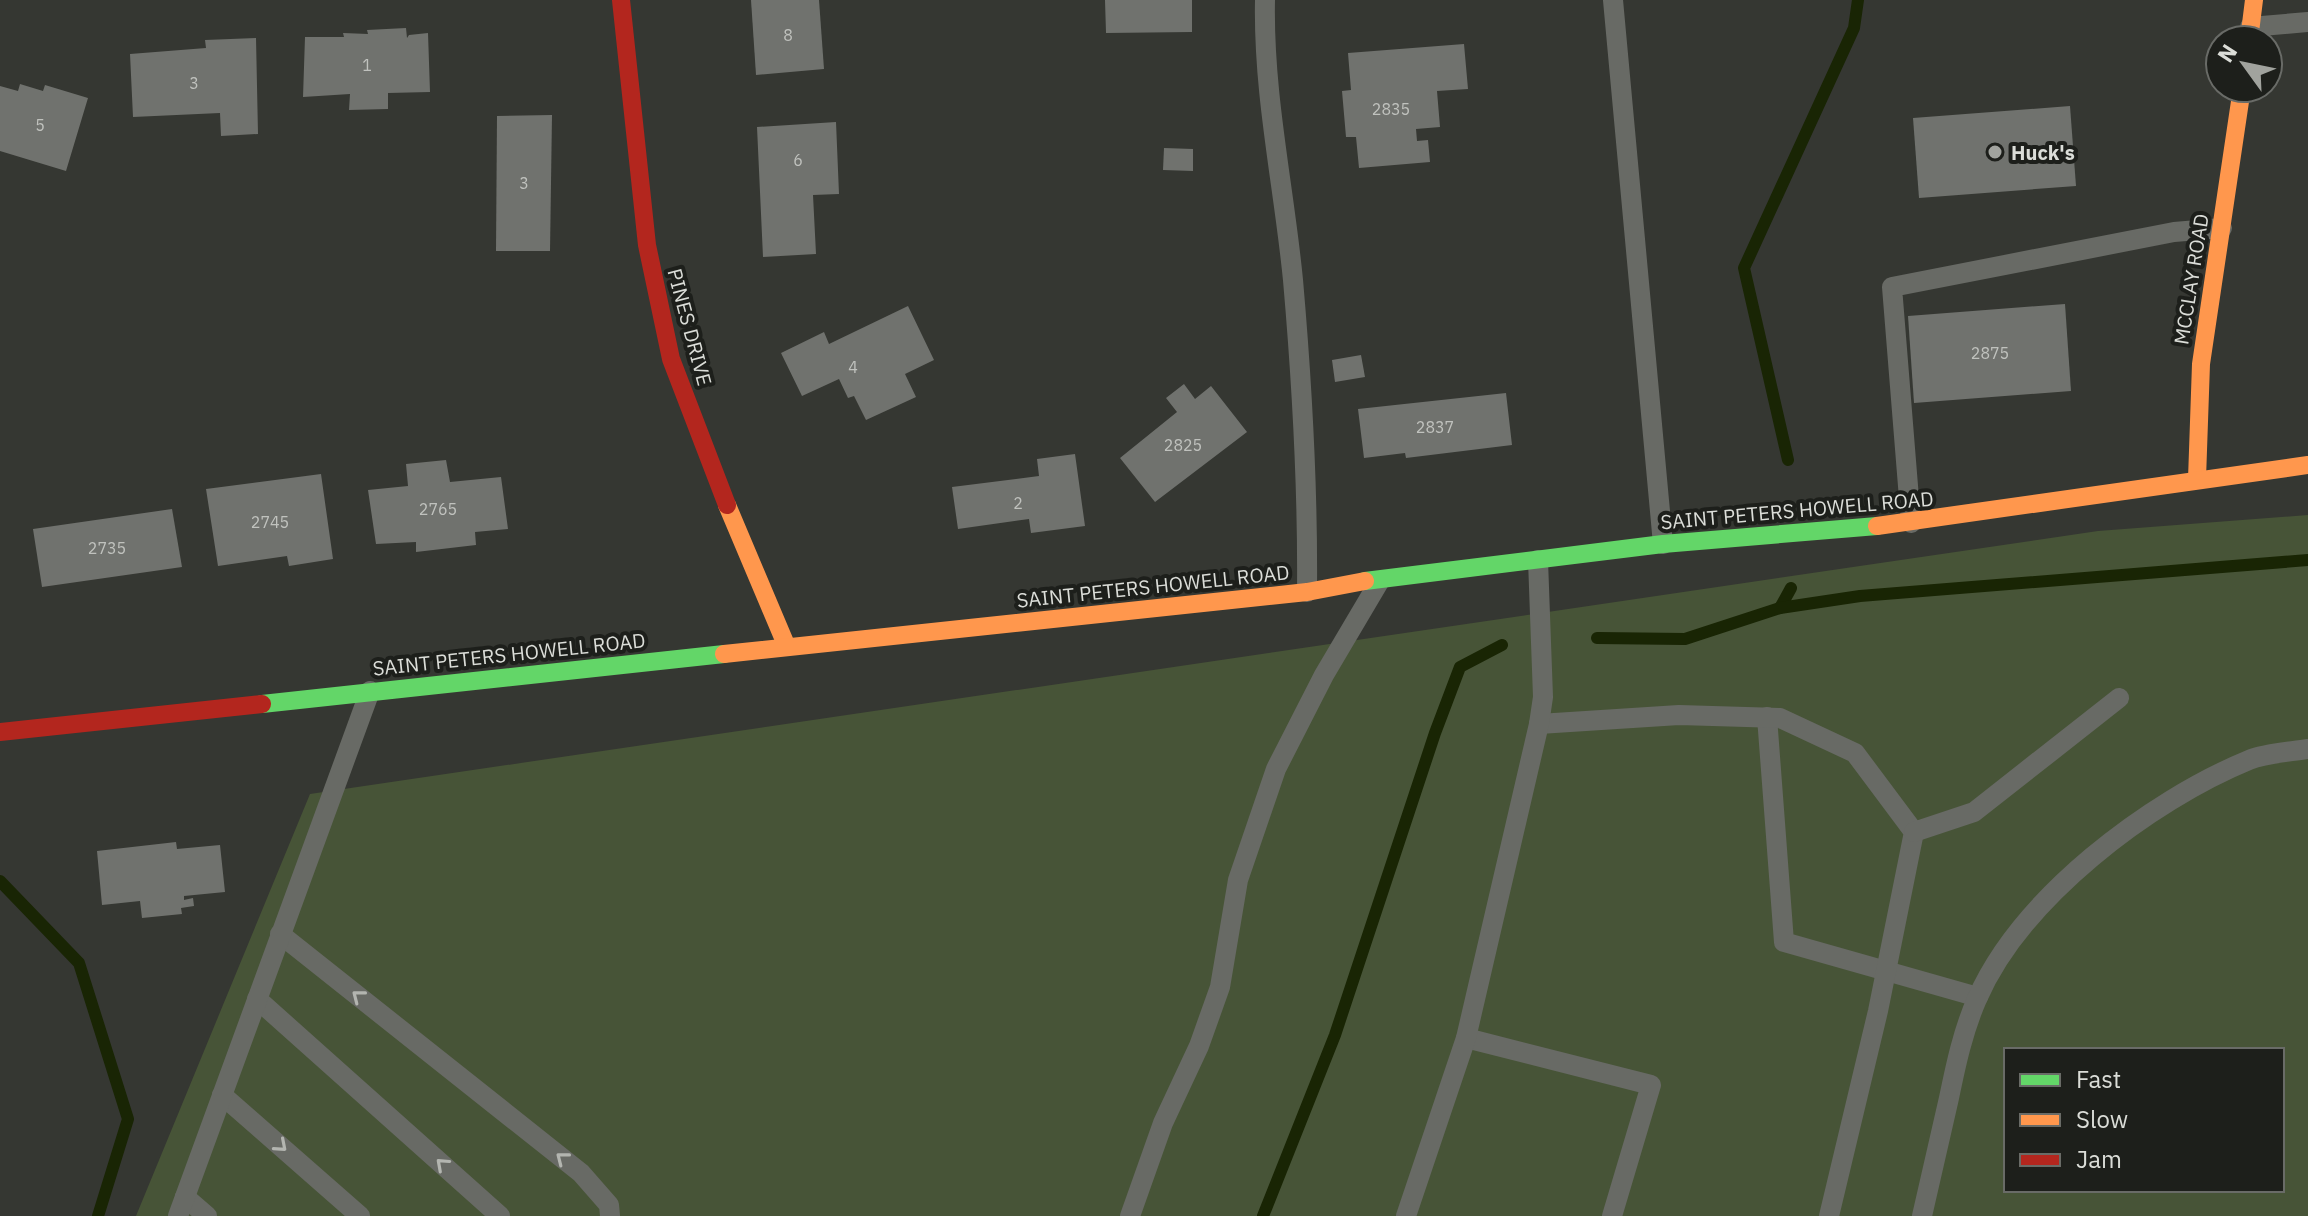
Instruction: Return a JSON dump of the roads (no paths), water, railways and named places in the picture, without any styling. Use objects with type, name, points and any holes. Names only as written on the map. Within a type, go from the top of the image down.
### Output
[{"type":"main road","name":"PINES DRIVE","points":[[621,0],[647,245],[671,359],[709,463],[787,647]]},
{"type":"main road","points":[[2251,24],[2254,0]]},
{"type":"main road","name":"MCCLAY ROAD","points":[[2197,479],[2201,364],[2240,104]]},
{"type":"main road","name":"SAINT PETERS HOWELL ROAD","points":[[0,732],[1307,592],[1381,578],[1663,544],[1911,523],[2308,465]]},
{"type":"lane","points":[[1265,0],[1264,42],[1293,280],[1308,521],[1307,592]]},
{"type":"lane","points":[[1613,0],[1663,544]]},
{"type":"lane","points":[[2284,27],[2308,22]]},
{"type":"lane","points":[[1911,523],[1892,287],[2174,232],[2222,228]]},
{"type":"lane","points":[[1406,1216],[1466,1038],[1539,724],[1543,697],[1538,560]]},
{"type":"lane","points":[[1130,1216],[1163,1123],[1199,1046],[1220,987],[1238,880],[1276,769],[1324,675],[1381,578]]},
{"type":"lane","points":[[207,1216],[182,1206],[370,691]]},
{"type":"lane","points":[[1914,832],[1974,812],[2119,698]]},
{"type":"lane","points":[[1539,724],[1679,715],[1780,718],[1855,753],[1914,832],[1886,971],[1829,1216]]},
{"type":"lane","points":[[1767,717],[1784,942],[1978,997]]},
{"type":"lane","points":[[1922,1216],[1963,1034],[1978,997],[2006,949],[2060,885],[2115,838],[2177,796],[2251,759],[2308,749]]},
{"type":"lane","points":[[280,934],[581,1173],[609,1205],[610,1216]]},
{"type":"lane","points":[[257,999],[500,1216]]},
{"type":"lane","points":[[1466,1038],[1651,1085],[1612,1216]]},
{"type":"lane","points":[[222,1095],[360,1216]]},
{"type":"waterway","points":[[1788,460],[1744,268],[1854,28],[1858,0]]},
{"type":"waterway","points":[[1597,638],[1685,639],[1780,608],[1860,596],[2308,560]]},
{"type":"waterway","points":[[1780,608],[1791,588]]},
{"type":"waterway","points":[[1263,1216],[1335,1035],[1435,733],[1460,667],[1502,645]]},
{"type":"waterway","points":[[0,881],[79,963],[128,1119],[98,1216]]},
{"type":"place","name":"Huck's","points":[[1995,152]]}]
